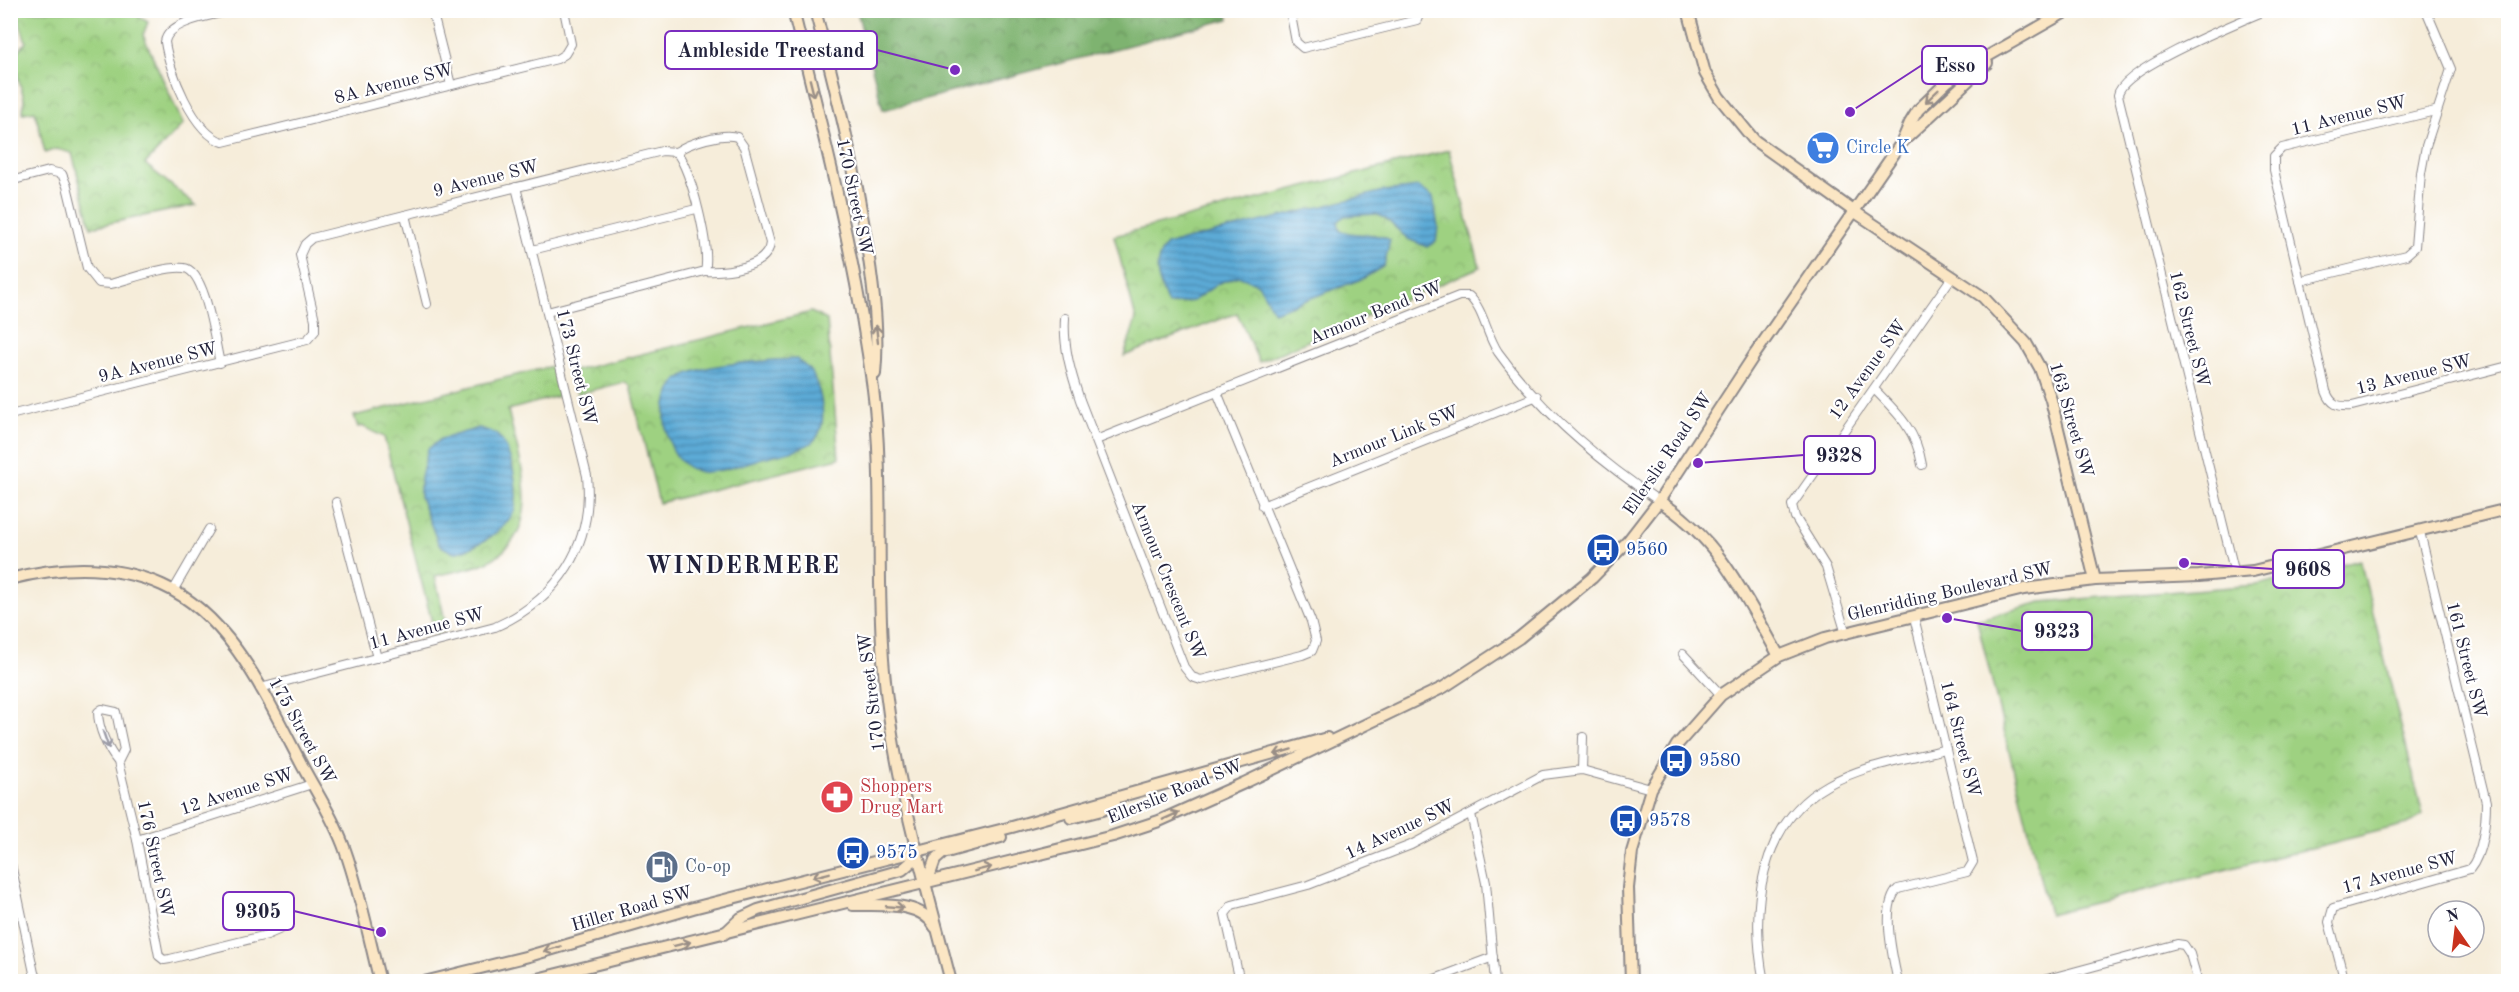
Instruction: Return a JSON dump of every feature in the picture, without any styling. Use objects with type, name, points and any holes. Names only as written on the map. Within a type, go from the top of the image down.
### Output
[{"type":"main road","name":"170 Street SW","points":[[792,10],[844,219],[873,393],[884,670],[894,746],[951,981]]},
{"type":"main road","name":"170 Street SW","points":[[815,10],[838,98],[863,216],[878,345],[873,393]]},
{"type":"main road","name":"163 Street SW","points":[[1688,10],[1705,73],[1719,97],[1747,131],[1773,154],[1994,307],[2026,343],[2040,368],[2052,400],[2095,580]]},
{"type":"main road","name":"Ellerslie Road SW","points":[[927,883],[1113,836],[1159,821],[1359,729],[1444,687],[1519,638],[1592,578],[1628,541],[1659,501],[1749,364],[1902,142],[1998,52],[2069,10]]},
{"type":"main road","points":[[1659,501],[1675,511],[1705,539],[1728,567],[1779,656]]},
{"type":"main road","name":"Glenridding Boulevard SW","points":[[1631,981],[1628,888],[1632,852],[1651,789],[1677,745],[1721,695],[1779,656],[1846,634],[2024,589],[2095,580],[2235,574],[2273,568],[2508,509]]},
{"type":"main road","name":"175 Street SW","points":[[10,579],[49,571],[103,570],[138,576],[173,591],[192,603],[224,635],[260,688],[345,849],[380,981]]},
{"type":"main road","name":"Ellerslie Road SW","points":[[918,851],[1129,795],[1359,729]]},
{"type":"main road","points":[[525,981],[927,883],[935,860],[943,853],[1102,810],[1129,795]]},
{"type":"main road","points":[[724,934],[741,918],[758,910],[902,870],[916,858],[918,851]]},
{"type":"main road","name":"Hiller Road SW","points":[[424,981],[529,956],[693,908],[918,851]]},
{"type":"main road","points":[[838,905],[891,906],[916,910],[931,920],[939,936]]},
{"type":"street","name":"8A Avenue SW","points":[[235,10],[178,25],[168,32],[165,47],[186,105],[213,136],[223,142],[557,58],[570,49],[571,38],[564,10]]},
{"type":"street","points":[[432,10],[451,85]]},
{"type":"street","points":[[1290,10],[1296,42],[1303,48],[1417,20],[1421,10]]},
{"type":"street","name":"162 Street SW","points":[[2235,574],[2118,102],[2118,90],[2132,77],[2173,52],[2267,10]]},
{"type":"street","points":[[2300,281],[2412,252],[2416,238],[2421,173],[2435,111],[2451,69],[2426,10]]},
{"type":"street","name":"11 Avenue SW","points":[[2300,281],[2274,170],[2274,156],[2282,148],[2435,111]]},
{"type":"street","name":"9 Avenue SW","points":[[312,336],[315,320],[301,260],[305,244],[318,236],[662,151],[676,152],[682,148],[723,136],[737,136],[744,147],[770,243],[770,251],[761,261],[720,272],[705,271]]},
{"type":"street","points":[[547,312],[705,271],[707,256],[686,167],[676,152]]},
{"type":"street","points":[[10,181],[49,171],[57,171],[65,178],[87,268],[99,283],[111,284],[175,269],[189,269],[202,285],[220,363]]},
{"type":"street","name":"173 Street SW","points":[[516,187],[587,476],[587,518],[576,556]]},
{"type":"street","points":[[532,250],[696,210]]},
{"type":"street","points":[[405,215],[427,304]]},
{"type":"street","name":"12 Avenue SW","points":[[1846,634],[1826,567],[1792,511],[1794,501],[1848,422],[1875,390],[1952,277]]},
{"type":"street","name":"13 Avenue SW","points":[[2300,281],[2328,398],[2340,407],[2352,406],[2508,366]]},
{"type":"street","name":"Armour Bend SW","points":[[1096,440],[1459,296],[1469,296],[1477,303],[1487,334],[1499,352],[1537,396],[1589,452],[1659,501]]},
{"type":"street","name":"Armour Crescent SW","points":[[1065,318],[1064,337],[1067,358],[1096,440],[1184,667],[1192,677],[1211,679],[1302,655],[1312,651],[1316,641],[1311,621],[1217,392]]},
{"type":"street","name":"9A Avenue SW","points":[[10,415],[302,342],[312,336]]},
{"type":"street","points":[[1875,390],[1912,431],[1920,450],[1922,465]]},
{"type":"street","name":"Armour Link SW","points":[[1262,506],[1537,396]]},
{"type":"street","points":[[336,502],[377,658]]},
{"type":"street","points":[[173,591],[208,529]]},
{"type":"street","name":"161 Street SW","points":[[2420,532],[2486,802],[2483,832],[2473,865]]},
{"type":"street","name":"11 Avenue SW","points":[[260,688],[469,635],[514,618],[545,596],[576,556]]},
{"type":"street","name":"164 Street SW","points":[[1898,981],[1891,941],[1889,905],[1892,895],[1898,889],[1961,874],[1972,868],[1972,852],[1914,617]]},
{"type":"street","points":[[1683,654],[1721,695]]},
{"type":"street","name":"176 Street SW","points":[[118,762],[124,750],[116,712],[102,709],[98,712],[98,718],[110,752],[118,762],[137,840],[159,956],[164,960],[267,935],[283,928]]},
{"type":"street","points":[[1582,770],[1583,737]]},
{"type":"street","points":[[1764,981],[1760,953],[1760,889],[1767,856],[1785,824],[1803,803],[1826,786],[1872,768],[1947,749]]},
{"type":"street","name":"14 Avenue SW","points":[[1240,981],[1225,914],[1227,909],[1352,869],[1411,845],[1543,775],[1582,770],[1651,789]]},
{"type":"street","name":"12 Avenue SW","points":[[137,840],[312,784]]},
{"type":"street","points":[[1470,814],[1486,883],[1495,981]]},
{"type":"street","points":[[10,859],[34,973],[39,981]]},
{"type":"street","name":"17 Avenue SW","points":[[2344,981],[2329,922],[2333,908],[2464,872],[2473,865]]},
{"type":"street","points":[[2036,981],[2184,945],[2190,954],[2198,981]]},
{"type":"street","points":[[1427,981],[1493,957]]},
{"type":"green space","points":[[1227,10],[1229,19],[883,110],[857,11]]},
{"type":"green space","points":[[16,11],[130,11],[148,22],[143,35],[183,124],[145,164],[196,205],[91,227],[72,153],[56,149],[45,153],[35,111],[23,113],[24,98],[11,54],[18,52],[26,42]]},
{"type":"green space","points":[[1449,150],[1480,267],[1259,362],[1237,313],[1124,356],[1136,319],[1114,236]]},
{"type":"green space","points":[[811,312],[827,320],[839,458],[659,503],[630,386],[625,382],[577,394],[573,371]]},
{"type":"green space","points":[[552,366],[559,396],[508,410],[525,493],[524,513],[518,531],[507,547],[489,561],[435,576],[447,630],[435,634],[384,437],[362,426],[358,427],[354,416]]},
{"type":"green space","points":[[2360,560],[2423,815],[2411,823],[2049,914],[1977,620],[2041,602],[2257,585]]},
{"type":"water","points":[[1418,187],[1433,197],[1438,227],[1436,242],[1427,247],[1408,239],[1385,218],[1376,214],[1344,216],[1338,222],[1340,231],[1384,237],[1390,240],[1384,266],[1364,278],[1274,312],[1258,284],[1238,276],[1219,283],[1193,301],[1168,305],[1159,282],[1157,268],[1158,260],[1166,245],[1384,191]]},
{"type":"water","points":[[797,359],[813,375],[821,401],[821,429],[811,443],[793,451],[714,472],[701,472],[682,462],[670,442],[665,419],[668,397],[680,378],[720,365]]},
{"type":"water","points":[[479,428],[497,435],[507,450],[516,486],[515,507],[501,529],[478,544],[454,553],[439,545],[420,497],[420,481],[428,449],[441,439]]},
{"type":"place","name":"Ambleside Treestand","points":[[955,70]]},
{"type":"place","name":"Esso","points":[[1850,112]]},
{"type":"place","name":"Circle K","points":[[1823,148]]},
{"type":"place","name":"9328","points":[[1698,463]]},
{"type":"place","name":"9560","points":[[1603,550]]},
{"type":"place","name":"9608","points":[[2184,563]]},
{"type":"place","name":"9323","points":[[1947,618]]},
{"type":"place","name":"9580","points":[[1676,761]]},
{"type":"place","name":"Shoppers Drug Mart","points":[[837,797]]},
{"type":"place","name":"9578","points":[[1626,821]]},
{"type":"place","name":"9575","points":[[853,853]]},
{"type":"place","name":"Co-op","points":[[662,867]]},
{"type":"place","name":"9305","points":[[381,932]]},
{"type":"district","name":"WINDERMERE","points":[[743,567]]}]
